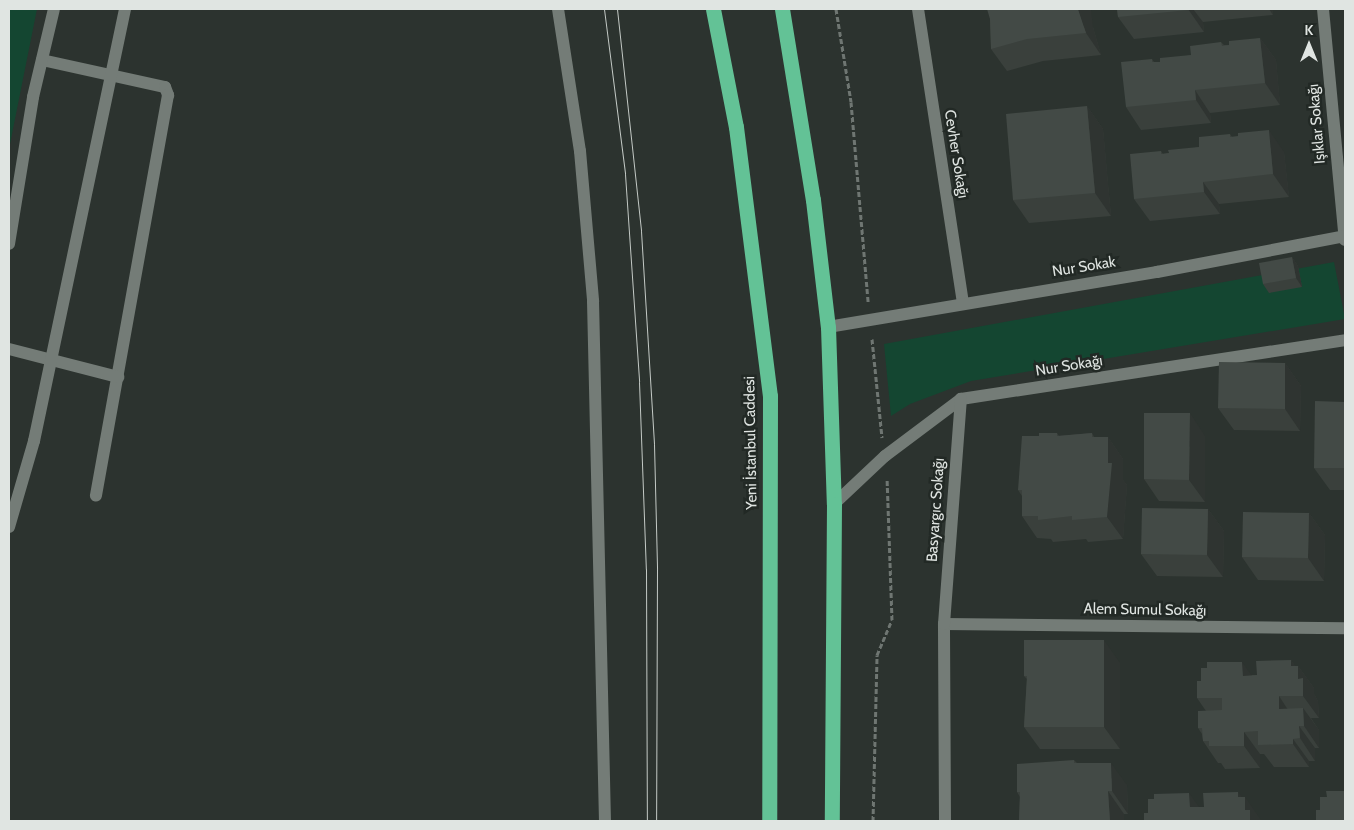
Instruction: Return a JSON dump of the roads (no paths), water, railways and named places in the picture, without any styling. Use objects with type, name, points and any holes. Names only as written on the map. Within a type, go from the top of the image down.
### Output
[{"type":"highway","name":"Yeni İstanbul Caddesi","points":[[714,9],[736,126],[770,396],[769,821]]},
{"type":"highway","points":[[782,9],[812,200],[828,327],[834,504],[832,821]]},
{"type":"street","points":[[9,244],[42,60],[54,9]]},
{"type":"street","points":[[9,527],[34,441],[125,9]]},
{"type":"street","points":[[558,9],[580,151],[593,301],[605,821]]},
{"type":"street","name":"Cevher Sokağı","points":[[918,9],[963,303]]},
{"type":"street","name":"Işıklar Sokağı","points":[[1323,9],[1345,237]]},
{"type":"street","points":[[42,60],[165,87],[168,95],[96,496]]},
{"type":"street","name":"Nur Sokak","points":[[828,327],[1157,272],[1345,237]]},
{"type":"street","name":"Nur Sokağı","points":[[834,504],[885,456],[961,399],[1345,340]]},
{"type":"street","points":[[9,349],[118,377]]},
{"type":"street","name":"Basyargıc Sokağı","points":[[945,821],[944,624],[961,399]]},
{"type":"street","name":"Alem Sumul Sokağı","points":[[944,624],[1345,628]]},
{"type":"tram line","points":[[604,9],[625,174],[639,382],[646,569],[647,821]]},
{"type":"tram line","points":[[617,9],[641,231],[654,444],[657,569],[656,821]]}]
